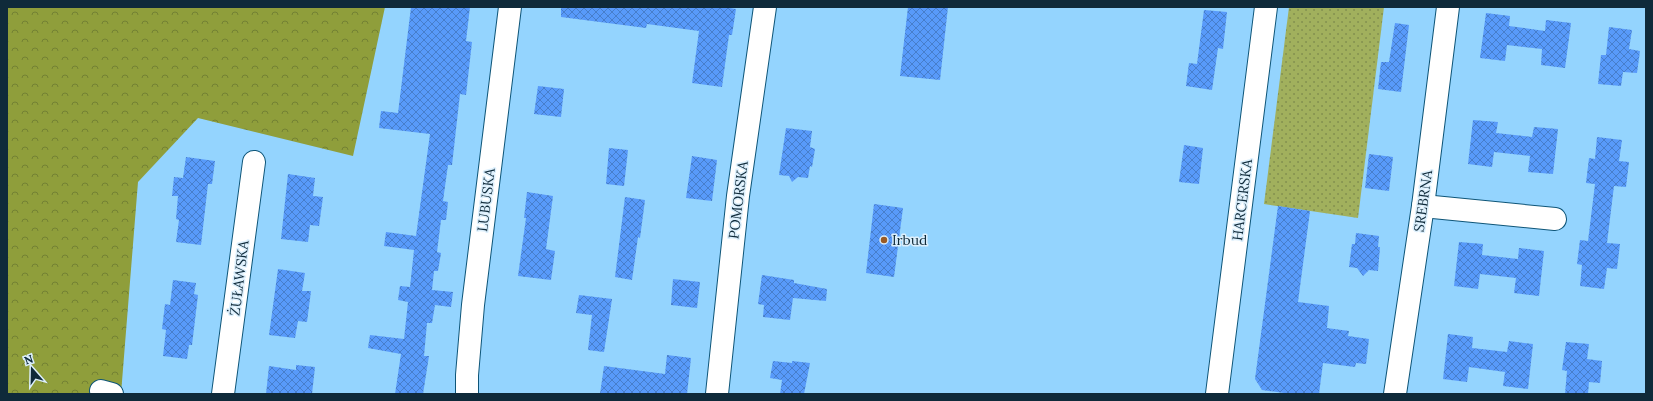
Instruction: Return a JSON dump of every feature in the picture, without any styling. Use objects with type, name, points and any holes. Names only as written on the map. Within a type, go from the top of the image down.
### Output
[{"type":"street","name":"LUBUSKA","points":[[467,394],[467,375],[473,305],[510,7]]},
{"type":"street","name":"POMORSKA","points":[[717,394],[738,196],[765,7]]},
{"type":"street","name":"HARCERSKA","points":[[1217,394],[1266,7]]},
{"type":"street","name":"SREBRNA","points":[[1395,394],[1423,206],[1448,7]]},
{"type":"street","name":"ŻUŁAWSKA","points":[[223,394],[254,162]]},
{"type":"street","points":[[1423,206],[1555,219]]},
{"type":"green space","points":[[7,7],[385,7],[353,156],[198,118],[138,182],[121,394],[7,394]]},
{"type":"green space","points":[[1289,7],[1384,7],[1358,218],[1264,204]]},
{"type":"building","points":[[411,7],[470,7],[466,41],[472,42],[466,95],[460,94],[452,165],[448,165],[443,201],[448,202],[446,220],[441,220],[437,252],[441,253],[438,271],[434,271],[432,290],[453,292],[451,307],[435,305],[432,323],[427,323],[424,356],[429,356],[423,394],[395,394],[401,354],[368,348],[370,335],[404,339],[408,302],[398,300],[400,286],[410,287],[414,250],[384,246],[386,232],[416,236],[430,134],[379,128],[381,111],[398,113]]},
{"type":"building","points":[[561,7],[724,7],[736,9],[732,35],[729,35],[722,87],[692,83],[699,31],[647,24],[646,28],[561,17]]},
{"type":"building","points":[[908,7],[948,7],[940,80],[900,76]]},
{"type":"building","points":[[1204,10],[1227,12],[1223,49],[1218,48],[1212,90],[1186,86],[1189,63],[1197,64]]},
{"type":"building","points":[[1486,13],[1510,16],[1509,26],[1545,31],[1546,20],[1571,23],[1565,68],[1541,65],[1542,49],[1507,45],[1505,61],[1480,58]]},
{"type":"building","points":[[1395,23],[1409,25],[1401,92],[1378,89],[1381,62],[1389,62]]},
{"type":"building","points":[[1609,27],[1632,30],[1629,49],[1640,51],[1637,73],[1623,72],[1621,86],[1598,84],[1601,55],[1606,55]]},
{"type":"building","points":[[538,86],[564,89],[561,117],[534,114]]},
{"type":"building","points":[[1473,120],[1498,122],[1496,133],[1532,137],[1534,127],[1558,129],[1553,174],[1528,172],[1530,156],[1494,152],[1492,167],[1468,164]]},
{"type":"building","points":[[786,128],[812,131],[810,147],[815,149],[812,167],[810,166],[808,178],[798,177],[792,182],[789,176],[779,175]]},
{"type":"building","points":[[1597,137],[1622,140],[1619,161],[1629,162],[1626,187],[1614,186],[1607,243],[1620,244],[1617,269],[1607,268],[1604,289],[1580,286],[1582,265],[1577,264],[1580,240],[1588,241],[1595,184],[1586,183],[1589,158],[1595,159]]},
{"type":"building","points":[[1184,145],[1203,148],[1199,184],[1179,182]]},
{"type":"building","points":[[609,148],[628,150],[624,186],[606,184]]},
{"type":"building","points":[[1369,154],[1393,157],[1389,191],[1365,188]]},
{"type":"building","points":[[692,156],[717,160],[712,201],[686,198]]},
{"type":"building","points":[[186,157],[215,161],[212,184],[208,184],[201,245],[176,242],[179,220],[176,219],[178,196],[172,196],[174,177],[183,178]]},
{"type":"building","points":[[288,174],[315,178],[313,196],[323,197],[319,226],[310,225],[308,242],[281,239]]},
{"type":"building","points":[[527,192],[553,196],[546,249],[555,251],[551,280],[518,276],[526,218],[524,218]]},
{"type":"building","points":[[625,197],[645,200],[632,280],[615,277]]},
{"type":"building","name":"Irbud","points":[[874,204],[903,208],[894,277],[866,273]]},
{"type":"building","points":[[1278,206],[1310,211],[1298,302],[1329,306],[1327,328],[1349,331],[1348,336],[1369,339],[1366,364],[1356,363],[1355,367],[1323,363],[1319,394],[1291,394],[1262,390],[1255,379]]},
{"type":"building","points":[[1356,233],[1379,236],[1378,247],[1380,247],[1378,271],[1369,270],[1363,276],[1357,268],[1349,267],[1352,244],[1355,244]]},
{"type":"building","points":[[1459,242],[1483,244],[1482,255],[1518,259],[1519,248],[1544,251],[1539,296],[1514,293],[1516,278],[1480,274],[1478,289],[1454,286]]},
{"type":"building","points":[[278,269],[305,273],[302,291],[311,291],[307,322],[298,321],[295,338],[269,335]]},
{"type":"building","points":[[762,275],[794,280],[794,283],[827,289],[826,301],[793,298],[790,320],[763,317],[764,305],[758,304]]},
{"type":"building","points":[[673,279],[700,282],[697,308],[671,305]]},
{"type":"building","points":[[173,280],[196,283],[194,294],[198,295],[192,345],[189,345],[187,359],[163,356],[166,330],[162,329],[165,304],[170,305]]},
{"type":"building","points":[[579,295],[612,299],[604,352],[588,350],[592,315],[576,313]]},
{"type":"building","points":[[1448,334],[1473,337],[1472,348],[1507,352],[1509,341],[1533,344],[1528,389],[1503,386],[1505,372],[1469,367],[1467,382],[1443,379]]},
{"type":"building","points":[[1566,342],[1589,344],[1587,359],[1602,361],[1600,383],[1589,382],[1588,394],[1565,394],[1567,371],[1562,370]]},
{"type":"building","points":[[667,355],[691,358],[687,394],[600,394],[604,366],[665,374]]},
{"type":"building","points":[[773,361],[810,363],[804,394],[780,394],[782,380],[770,378]]},
{"type":"building","points":[[296,365],[315,367],[312,394],[266,394],[269,366],[296,370]]},
{"type":"place","name":"Irbud","points":[[884,240]]}]
